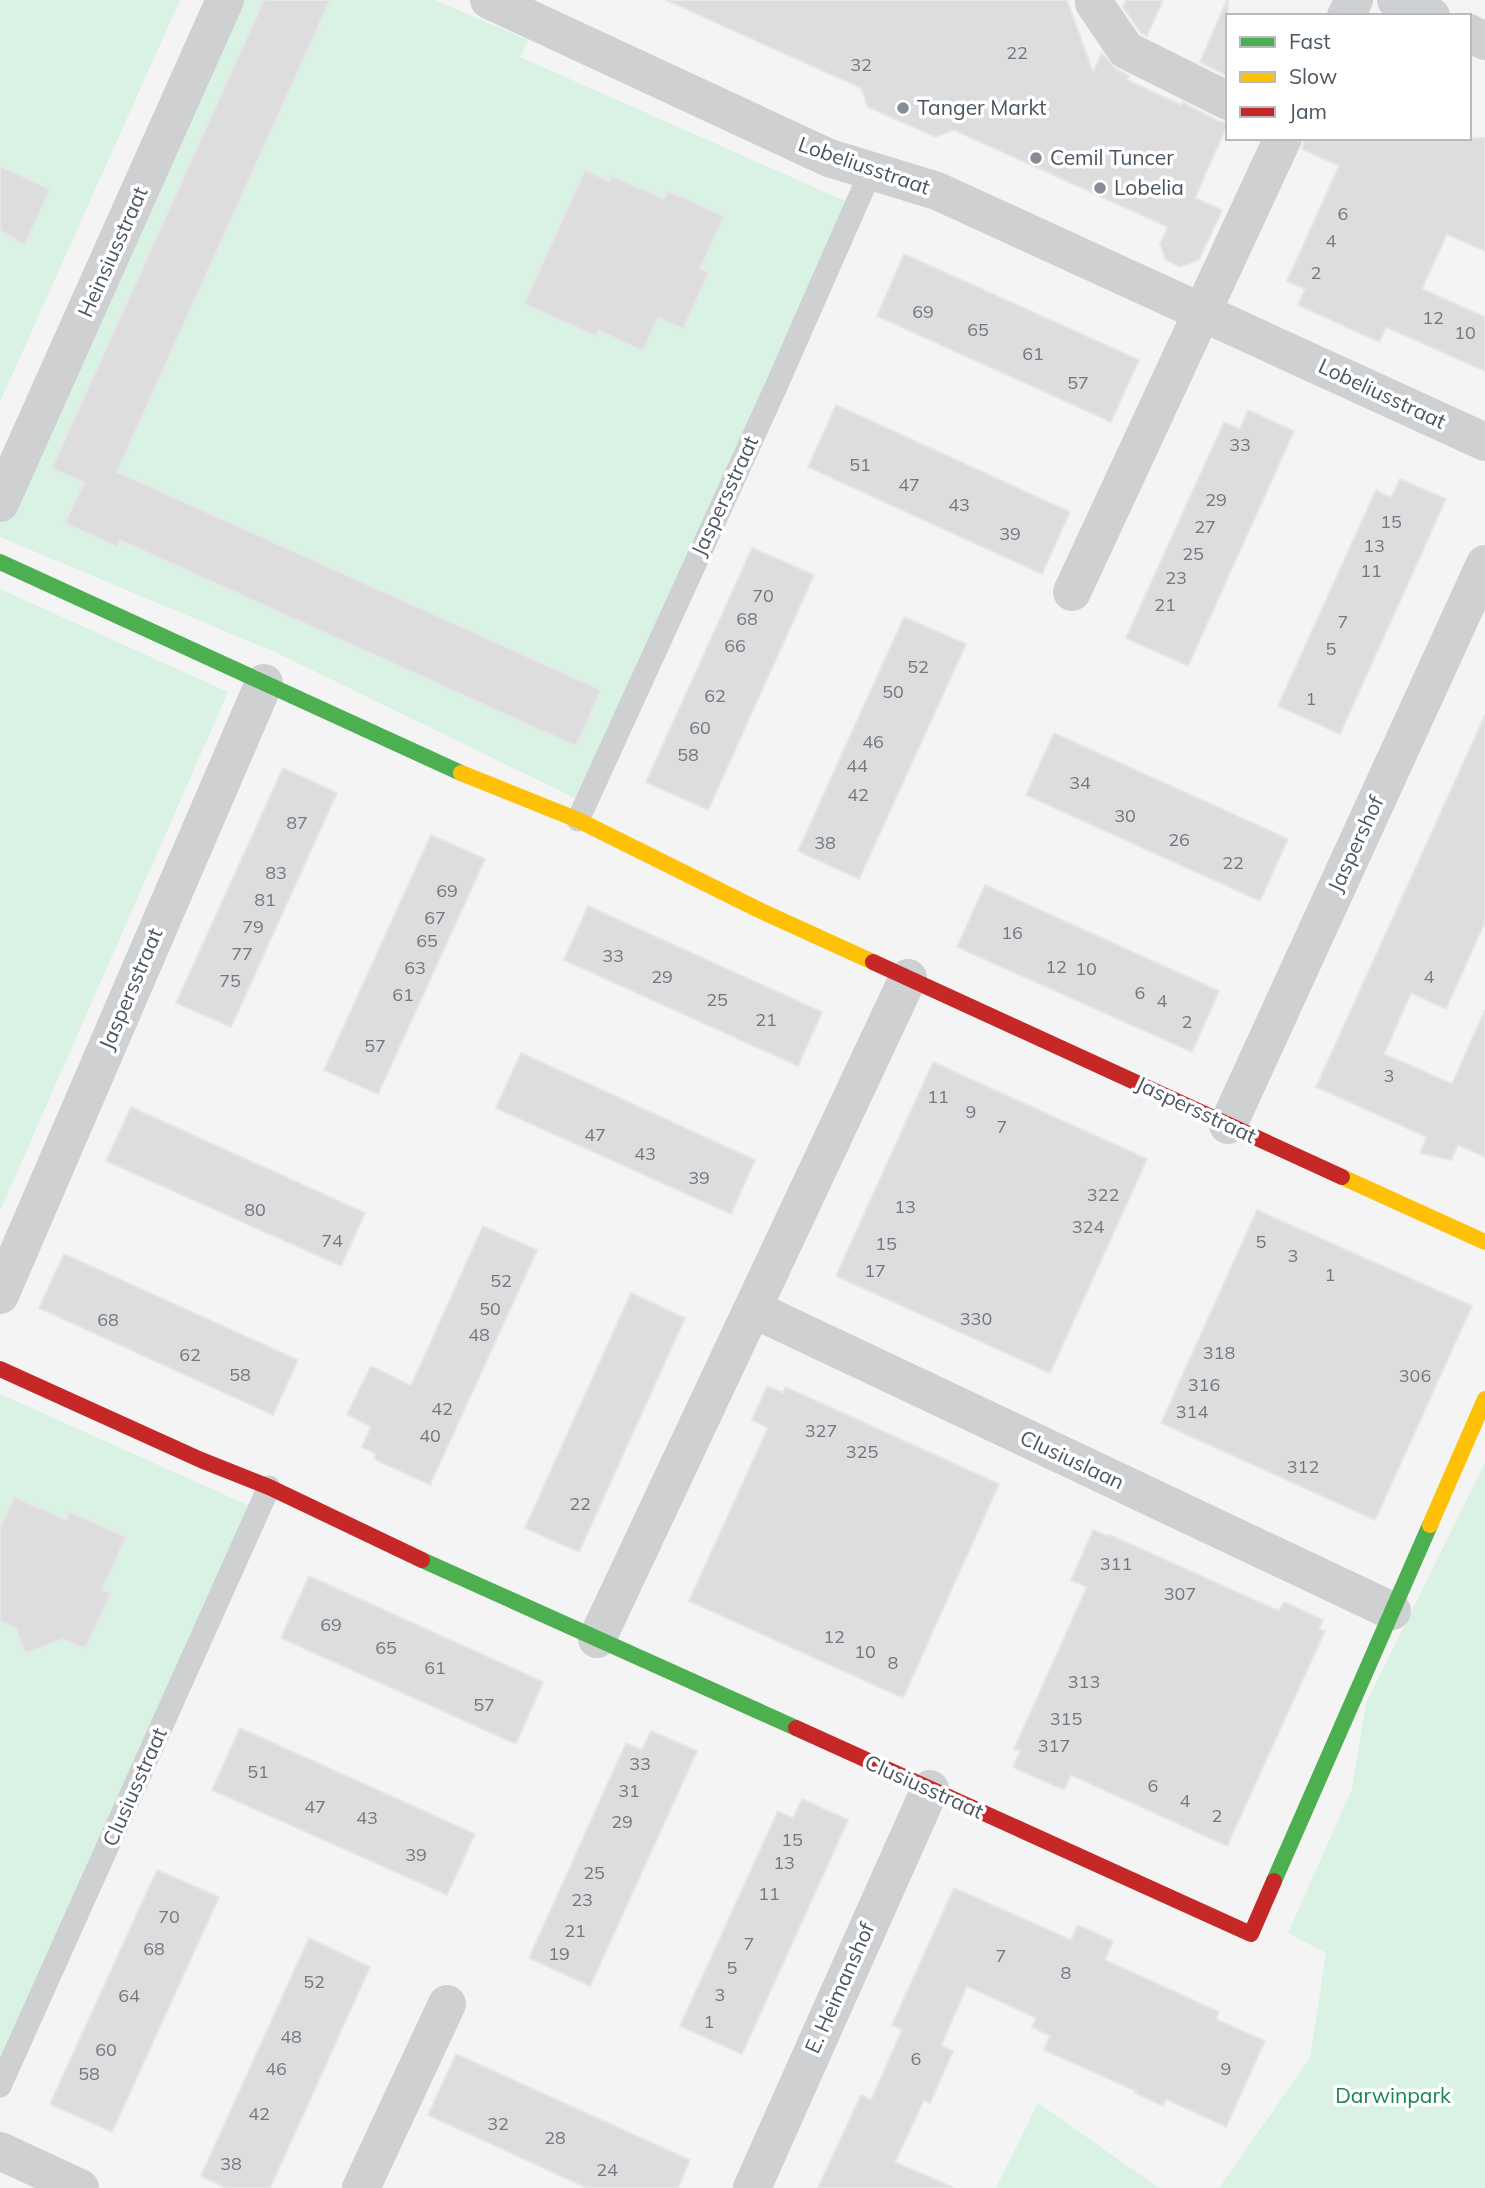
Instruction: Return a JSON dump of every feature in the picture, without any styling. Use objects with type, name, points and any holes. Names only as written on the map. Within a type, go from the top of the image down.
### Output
[{"type":"street","name":"Heinsiusstraat","points":[[0,503],[225,0]]},
{"type":"street","name":"Lobeliusstraat","points":[[489,0],[556,14],[829,158],[937,191],[1485,442]]},
{"type":"street","points":[[1096,0],[1094,3],[1126,50],[1226,100]]},
{"type":"street","points":[[1396,0],[1427,14]]},
{"type":"street","points":[[1072,592],[1282,140]]},
{"type":"street","name":"Jaspersstraat","points":[[0,562],[449,768],[578,820],[760,910],[1485,1242]]},
{"type":"street","name":"Jaspershof","points":[[1228,1125],[1485,564]]},
{"type":"street","name":"Jaspersstraat","points":[[0,1296],[264,683]]},
{"type":"street","points":[[597,1639],[908,978]]},
{"type":"street","name":"Clusiuslaan","points":[[753,1309],[1392,1611]]},
{"type":"street","name":"Clusiusstraat","points":[[0,1369],[201,1460],[269,1487],[423,1560],[1251,1934],[1392,1611]]},
{"type":"street","points":[[1392,1611],[1485,1399]]},
{"type":"street","name":"E. Heimanshof","points":[[752,2188],[930,1789]]},
{"type":"street","points":[[361,2188],[447,2004]]},
{"type":"street","points":[[0,2151],[80,2188]]},
{"type":"lane","name":"Jaspersstraat","points":[[578,820],[775,389],[871,171]]},
{"type":"lane","name":"Clusiusstraat","points":[[0,2086],[269,1487]]},
{"type":"green space","points":[[0,0],[180,0],[0,402]]},
{"type":"green space","points":[[234,0],[435,0],[528,40],[520,57],[852,204],[585,803],[277,653],[0,537],[0,522]]},
{"type":"green space","points":[[0,589],[228,692],[0,1211]]},
{"type":"green space","points":[[0,1394],[252,1507],[262,1519],[0,2100]]},
{"type":"green space","name":"Darwinpark","points":[[1485,1463],[1485,2188],[1219,2188],[1310,2058],[1326,1953],[1288,1933],[1352,1789],[1366,1703]]},
{"type":"green space","points":[[1038,2103],[1159,2188],[996,2188]]},
{"type":"building","points":[[264,0],[330,0],[117,472],[601,690],[576,746],[120,540],[117,547],[65,523],[84,483],[52,468]]},
{"type":"building","points":[[666,0],[1067,0],[1093,72],[1102,53],[1116,69],[1129,76],[1127,80],[1226,123],[1195,198],[1222,210],[1199,260],[1180,267],[1166,260],[1160,244],[1168,227],[954,130],[935,137],[868,107],[861,88]]},
{"type":"building","points":[[1126,0],[1163,0],[1147,36],[1141,33],[1123,7]]},
{"type":"building","points":[[1227,0],[1228,0],[1226,75],[1200,62]]},
{"type":"building","points":[[1485,138],[1485,251],[1447,234],[1422,289],[1485,317],[1485,371],[1386,327],[1379,342],[1298,305],[1305,289],[1287,281],[1339,166],[1302,149],[1304,140]]},
{"type":"building","points":[[0,166],[50,189],[25,245],[0,230]]},
{"type":"building","points":[[585,170],[609,181],[612,176],[664,199],[668,191],[724,216],[700,269],[709,272],[683,329],[658,317],[643,351],[598,330],[596,336],[524,304]]},
{"type":"building","points":[[904,254],[1139,360],[1111,422],[877,316]]},
{"type":"building","points":[[836,405],[1070,512],[1042,574],[808,467]]},
{"type":"building","points":[[1248,410],[1294,431],[1188,666],[1126,638],[1224,422],[1240,429]]},
{"type":"building","points":[[1400,479],[1446,499],[1340,734],[1278,706],[1376,490],[1391,498]]},
{"type":"building","points":[[752,548],[814,575],[708,810],[646,782]]},
{"type":"building","points":[[904,617],[966,644],[859,879],[798,851]]},
{"type":"building","points":[[1485,715],[1485,922],[1446,1009],[1411,993],[1384,1054],[1452,1084],[1485,1010],[1485,1157],[1458,1145],[1451,1160],[1420,1153],[1427,1137],[1316,1087]]},
{"type":"building","points":[[1054,733],[1288,839],[1260,901],[1026,795]]},
{"type":"building","points":[[283,768],[337,793],[231,1027],[176,1003]]},
{"type":"building","points":[[431,835],[485,859],[378,1094],[324,1070]]},
{"type":"building","points":[[985,885],[1219,991],[1192,1052],[957,947]]},
{"type":"building","points":[[588,906],[822,1012],[798,1066],[564,960]]},
{"type":"building","points":[[521,1053],[755,1160],[731,1214],[496,1108]]},
{"type":"building","points":[[933,1062],[1147,1159],[1050,1373],[836,1276]]},
{"type":"building","points":[[131,1107],[365,1213],[341,1266],[106,1161]]},
{"type":"building","points":[[1257,1210],[1472,1306],[1375,1520],[1161,1423]]},
{"type":"building","points":[[483,1226],[537,1250],[430,1485],[374,1459],[376,1454],[362,1447],[371,1427],[347,1414],[371,1366],[411,1386]]},
{"type":"building","points":[[64,1254],[298,1360],[273,1415],[39,1308]]},
{"type":"building","points":[[631,1293],[685,1318],[579,1552],[525,1528]]},
{"type":"building","points":[[767,1386],[783,1393],[786,1387],[999,1484],[903,1698],[689,1601],[768,1428],[752,1420]]},
{"type":"building","points":[[14,1497],[66,1520],[70,1512],[126,1537],[102,1590],[111,1593],[85,1649],[63,1639],[25,1653],[16,1628],[0,1621],[0,1528]]},
{"type":"building","points":[[1093,1530],[1110,1535],[1279,1611],[1284,1602],[1323,1620],[1319,1629],[1325,1631],[1227,1846],[1071,1775],[1064,1790],[1013,1767],[1020,1751],[1014,1749],[1087,1587],[1071,1580]]},
{"type":"building","points":[[309,1576],[543,1682],[516,1744],[281,1638]]},
{"type":"building","points":[[240,1728],[475,1834],[447,1895],[212,1790]]},
{"type":"building","points":[[651,1731],[697,1751],[590,1986],[529,1958],[626,1743],[642,1750]]},
{"type":"building","points":[[802,1799],[848,1820],[742,2054],[680,2026],[778,1811],[793,1818]]},
{"type":"building","points":[[157,1870],[219,1897],[112,2132],[50,2104]]},
{"type":"building","points":[[954,1888],[1071,1940],[1078,1925],[1113,1941],[1105,1960],[1219,2012],[1216,2019],[1265,2041],[1226,2127],[1166,2099],[1163,2106],[1044,2050],[1050,2036],[1032,2027],[1036,2018],[967,1986],[941,2046],[953,2051],[930,2103],[924,2100],[895,2162],[954,2188],[818,2188],[861,2095],[871,2100],[902,2030],[892,2025]]},
{"type":"building","points":[[309,1938],[370,1967],[270,2188],[226,2188],[201,2176]]},
{"type":"building","points":[[456,2054],[690,2160],[678,2188],[587,2188],[428,2115]]},
{"type":"traffic: fast","points":[[0,562],[461,773]]},
{"type":"traffic: fast","points":[[1274,1881],[1430,1525]]},
{"type":"traffic: fast","points":[[422,1560],[796,1728]]},
{"type":"traffic: slow","points":[[461,773],[578,820],[759,910],[873,962]]},
{"type":"traffic: slow","points":[[1342,1177],[1485,1242]]},
{"type":"traffic: slow","points":[[1430,1525],[1485,1399]]},
{"type":"traffic: jam","points":[[873,962],[1342,1177]]},
{"type":"traffic: jam","points":[[0,1369],[201,1460],[269,1487],[422,1560]]},
{"type":"traffic: jam","points":[[796,1728],[1251,1934],[1274,1881]]},
{"type":"place","name":"Tanger Markt","points":[[903,108]]},
{"type":"place","name":"Cemil Tuncer","points":[[1036,158]]},
{"type":"place","name":"Lobelia","points":[[1100,188]]}]
